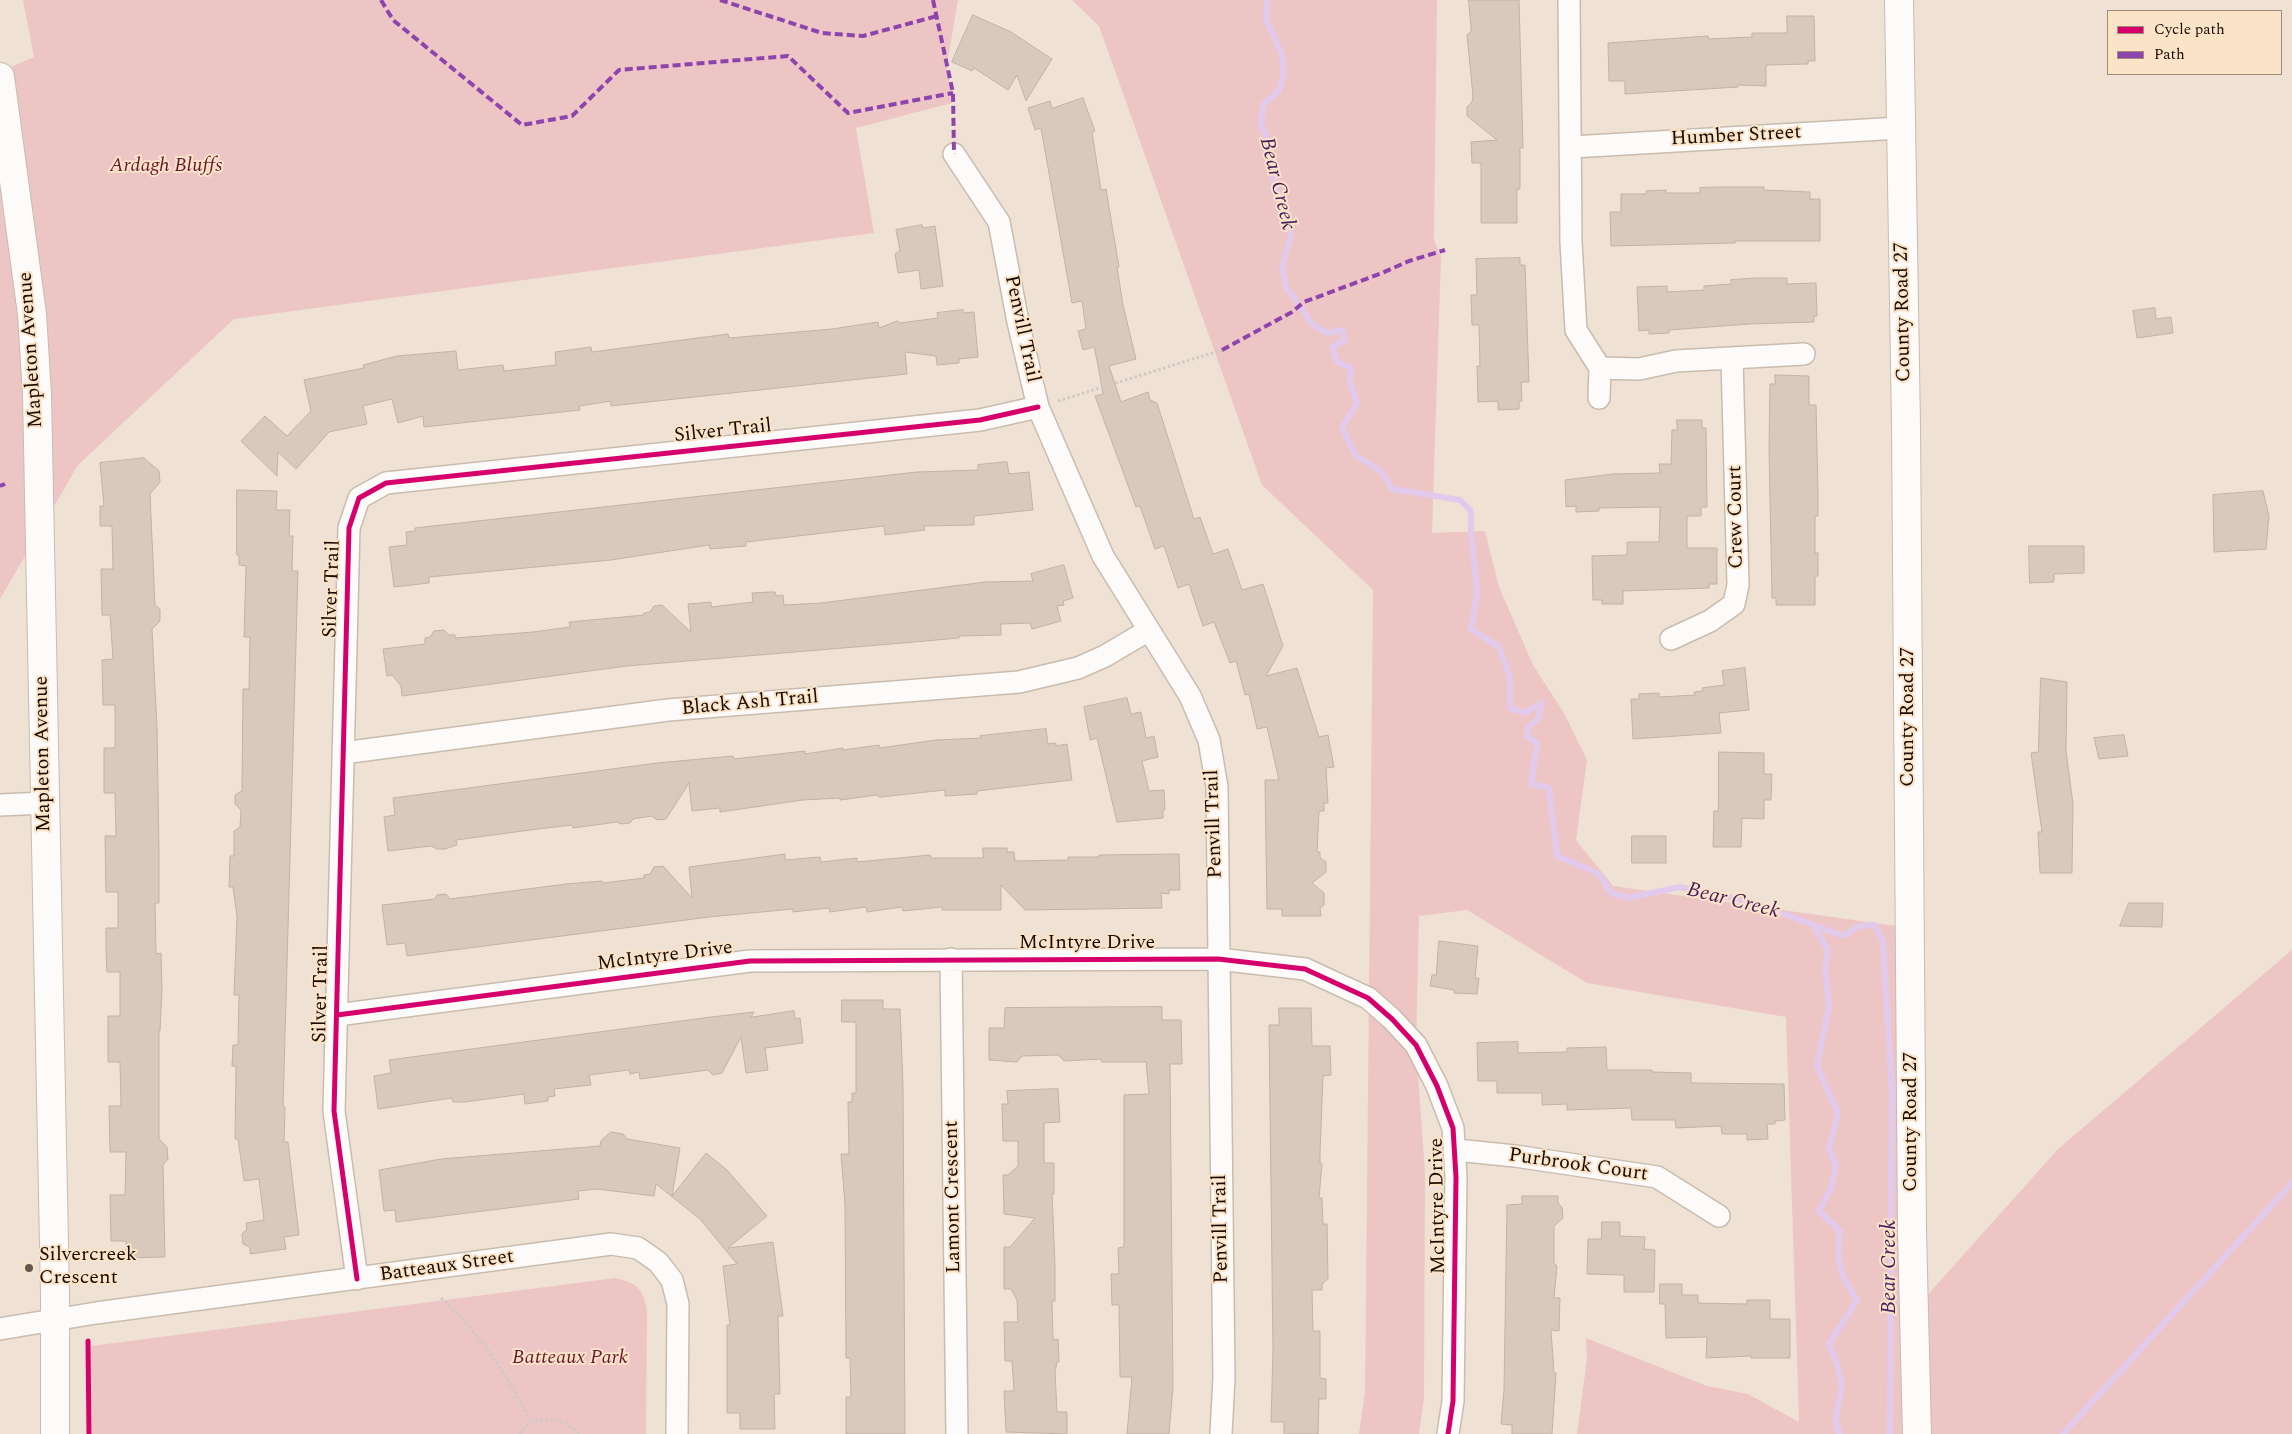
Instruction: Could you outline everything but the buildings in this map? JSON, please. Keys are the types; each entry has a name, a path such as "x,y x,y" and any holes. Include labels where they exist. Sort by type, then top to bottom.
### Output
{"main road":[{"name":"County Road 27","path":"1899,0 1906,435 1912,1231 1917,1434"},
{"name":"Mapleton Avenue","path":"0,77 31,304 35,358 40,484 55,1320 55,1434"}],"street":[{"path":"1569,0 1572,147 1571,242 1576,330 1600,368 1600,398"},
{"name":"Humber Street","path":"1572,147 1900,128"},
{"name":"Penvill Trail","path":"954,154 998,222 1018,322 1038,407 1103,556 1190,696 1209,740 1217,787 1224,1378 1221,1434"},
{"path":"1600,368 1639,369 1676,362 1804,354"},
{"name":"Crew Court","path":"1671,639 1710,621 1734,604 1738,585 1732,358"},
{"name":"Silver Trail","path":"357,1279 334,1111 349,528 359,498 386,483 980,420 1038,407"},
{"name":"Black Ash Trail","path":"343,753 668,710 1019,682 1078,668 1105,656 1149,630"},
{"path":"0,805 45,803"},
{"name":"Lamont Crescent","path":"952,959 956,1434"},
{"name":"McIntyre Drive","path":"337,1015 750,961 1218,959 1305,969 1368,998 1392,1019 1416,1045 1437,1086 1453,1128 1456,1150 1453,1401 1448,1434"},
{"name":"Purbrook Court","path":"1456,1150 1515,1156 1657,1177 1719,1216"},
{"name":"Batteaux Street","path":"55,1320 611,1244 638,1248 658,1262 672,1280 678,1304 677,1434"},
{"path":"0,1329 55,1320"}],"path":[{"path":"1038,407 1222,350"},
{"path":"441,1298 460,1315 494,1358 513,1386 532,1424"},
{"path":"520,1434 532,1424 544,1420 557,1420 568,1424 579,1434"}],"green space":[{"name":"Ardagh Bluffs","path":"23,0 958,0 947,65 952,103 856,128 874,233 234,319 78,465 0,599 0,72 34,57"},
{"path":"1072,0 1437,0 1434,240 1441,256 1432,533 1485,531 1499,587 1533,665 1564,713 1587,760 1576,840 1613,886 1910,928 1915,1309 2058,1149 2292,950 2292,1434 1577,1434 1587,1359 1586,1338 1707,1386 1748,1394 1799,1422 1786,1017 1587,983 1467,910 1419,916 1416,1045 1425,1174 1424,1398 1419,1434 1359,1434 1365,1391 1373,590 1262,485 1099,26"},
{"name":"Batteaux Park","path":"615,1278 629,1282 638,1288 643,1296 647,1310 646,1434 92,1434 91,1346"}],"waterway":[{"name":"Bear Creek","path":"1267,0 1266,19 1282,55 1284,74 1279,90 1264,104 1261,123 1269,145 1275,187 1286,209 1291,235 1282,268 1286,287 1313,325 1328,333 1342,330 1345,340 1332,347 1337,362 1351,368 1350,383 1357,403 1342,427 1355,455 1382,472 1392,489 1460,500 1471,511 1477,593 1471,629 1499,647 1510,677 1510,708 1525,713 1542,703 1538,719 1528,727 1527,736 1537,743 1531,784 1549,788 1557,856 1599,874 1611,893 1628,898 1680,887 1752,902 1843,936 1859,926 1875,925 1883,941 1892,1092 1890,1434"},
{"path":"1813,925 1828,950 1825,968 1829,1005 1817,1066 1838,1113 1829,1148 1836,1166 1831,1188 1819,1211 1840,1231 1840,1268 1842,1275 1857,1300 1829,1344 1838,1367 1840,1379 1841,1391 1836,1417 1840,1434"},
{"path":"2063,1434 2292,1183"}],"marked path":[{"path":"381,0 393,20 522,125 572,116 619,70 788,56 848,113 953,93"},
{"path":"720,0 822,33 863,36 937,16"},
{"path":"933,0 953,93 954,154"},
{"path":"1222,350 1292,312 1304,302 1409,261 1445,250"},
{"path":"0,486 5,484"}],"cycle path":[{"path":"357,1279 334,1111 349,528 359,498 386,483 980,420 1038,407"},
{"path":"337,1015 750,961 1218,959 1305,969 1368,998 1392,1019 1416,1045 1437,1086 1453,1128 1456,1177 1453,1401 1448,1434"},
{"path":"88,1341 89,1434"}],"place":[{"name":"Silvercreek Crescent","path":"29,1268"}]}
